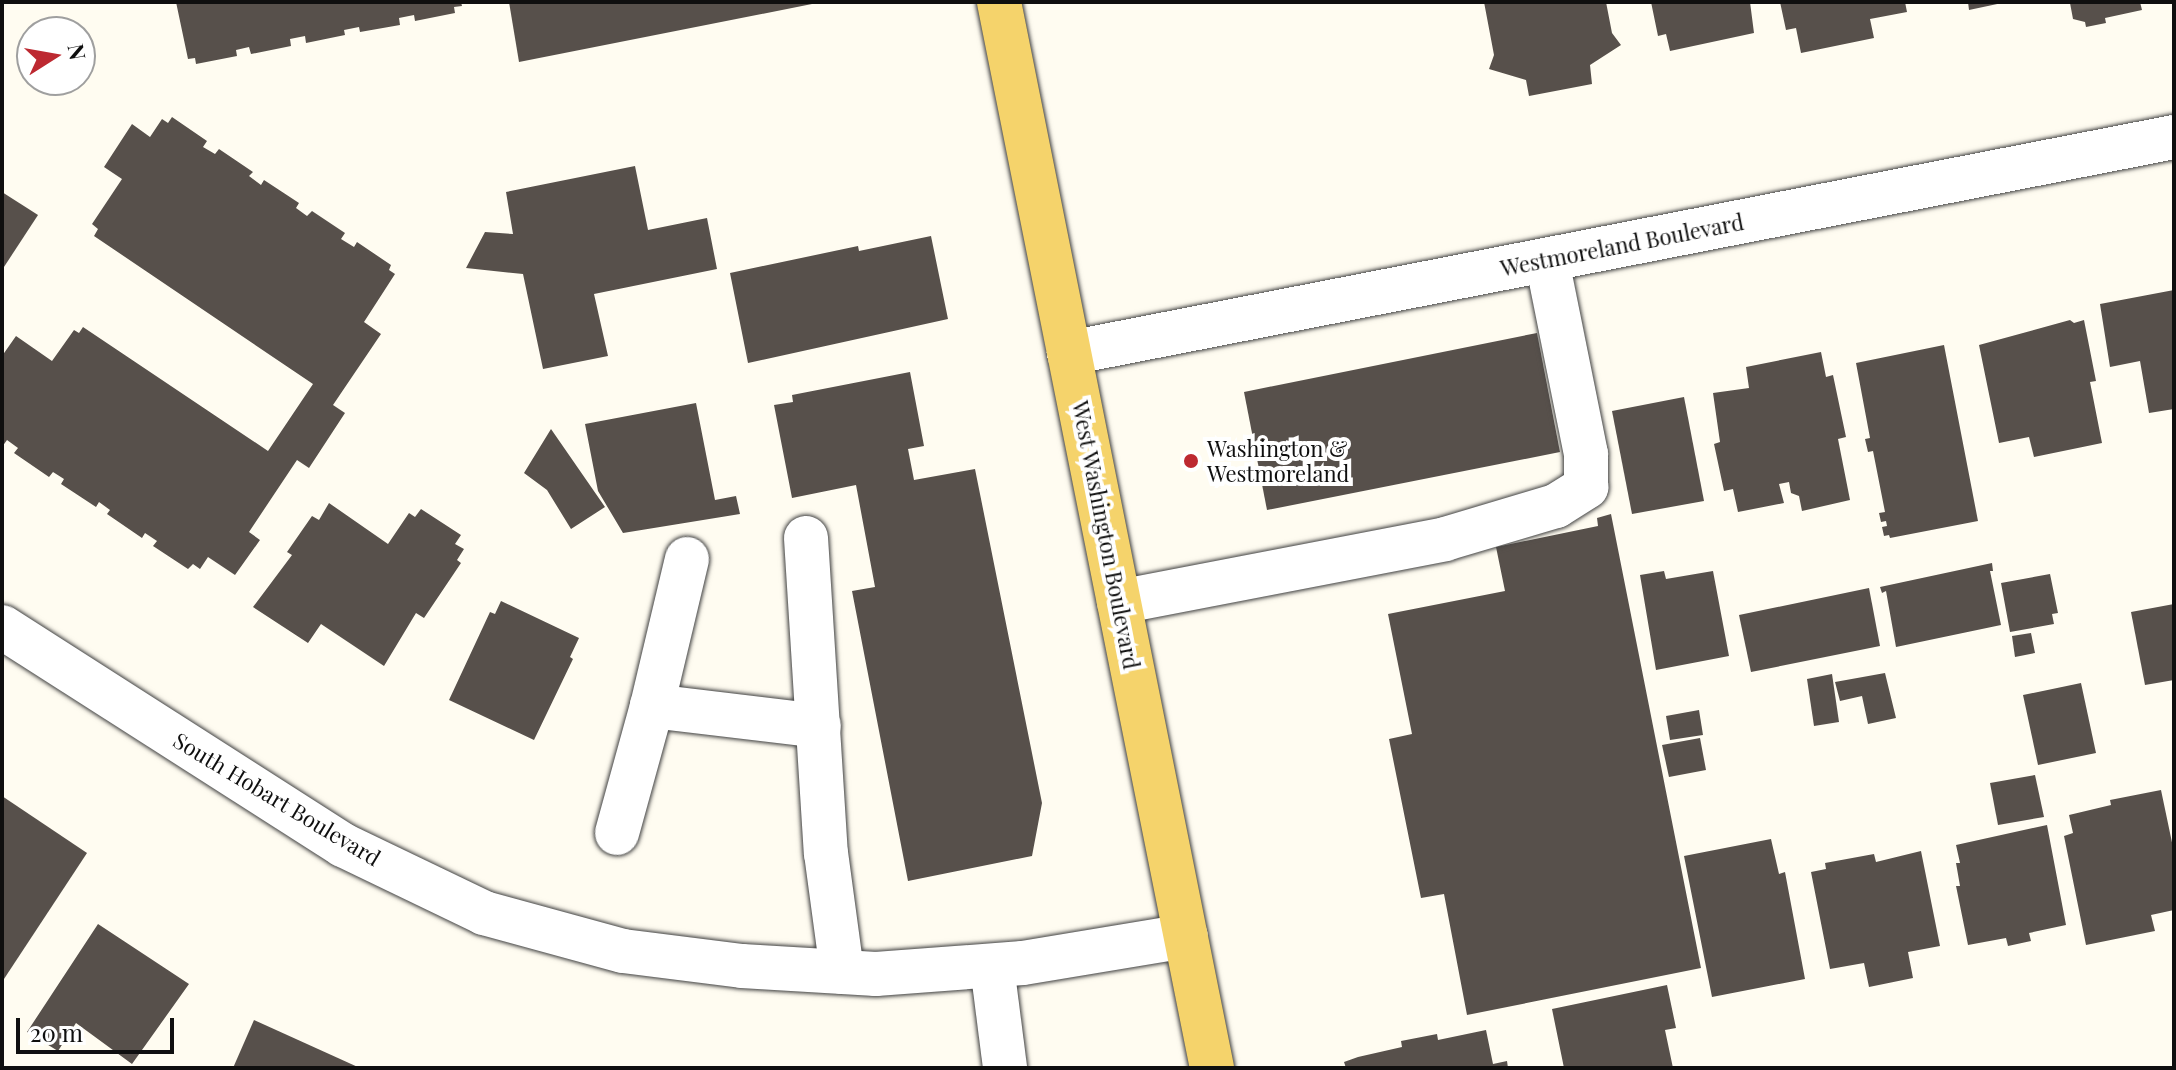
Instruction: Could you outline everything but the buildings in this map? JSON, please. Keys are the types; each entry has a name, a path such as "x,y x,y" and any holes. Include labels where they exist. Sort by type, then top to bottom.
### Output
{"main road":[{"name":"West Washington Boulevard","path":"999,2 1212,1068"}],"street":[{"name":"Westmoreland Boulevard","path":"1069,353 2174,137"},
{"path":"1119,602 1445,539 1556,506 1586,487 1586,454 1547,260"},
{"path":"806,538 826,853 842,972"},
{"path":"617,833 652,706 687,559"},
{"name":"South Hobart Boulevard","path":"2,627 343,845 484,913 623,951 742,966 876,974 992,966 1186,936"},
{"path":"652,706 819,726"},
{"path":"992,966 1005,1068"}],"place":[{"name":"Washington & Westmoreland","path":"1191,461"}]}
